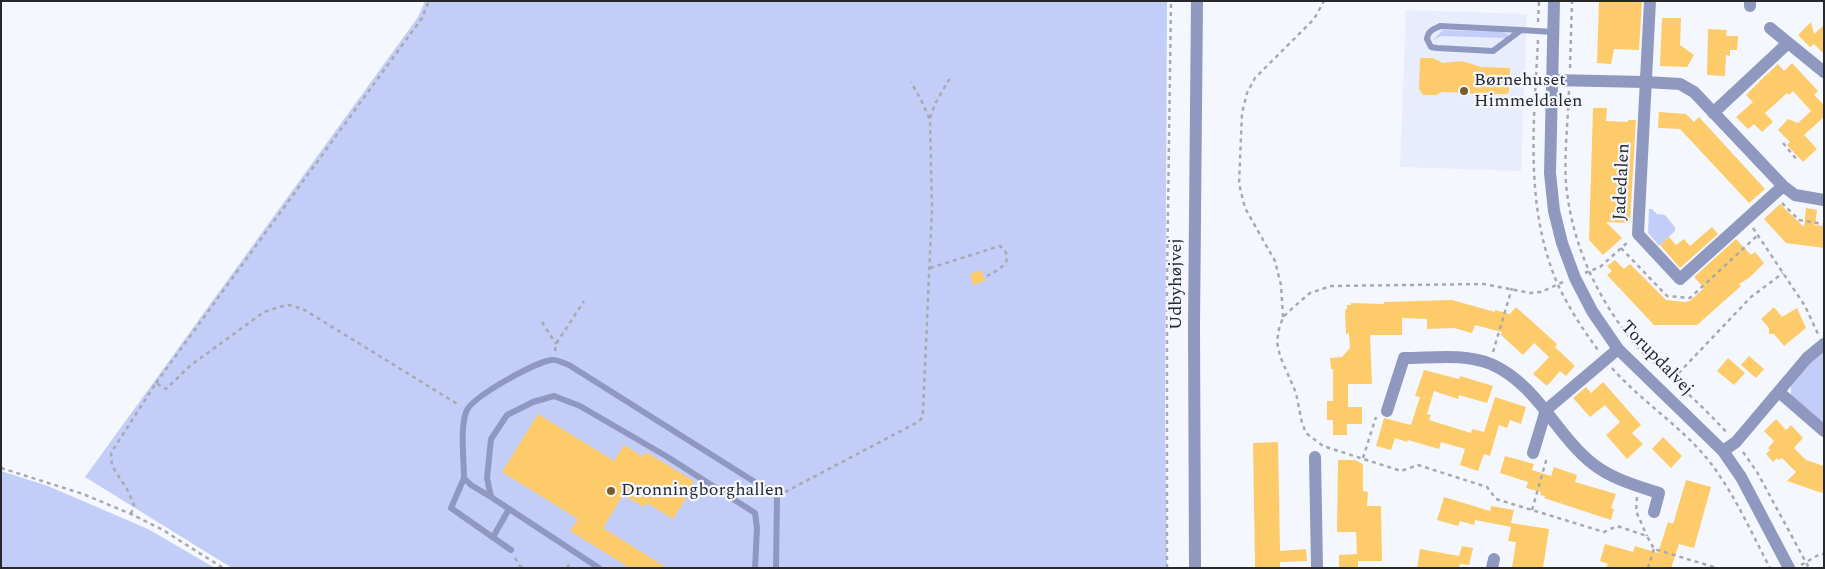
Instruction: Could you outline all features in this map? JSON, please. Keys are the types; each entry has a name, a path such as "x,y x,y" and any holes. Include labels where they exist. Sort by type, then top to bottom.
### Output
{"street":[{"name":"Udbyhøjvej","path":"1196,568 1194,326 1197,1"},
{"name":"Torupdalvej","path":"1554,1 1550,173 1554,211 1562,243 1575,278 1592,311 1618,349 1723,451 1741,477 1789,568"},
{"name":"Jadedalen","path":"1650,1 1638,234 1680,279 1778,191"},
{"path":"1770,28 1824,72"},
{"path":"1713,113 1788,43"},
{"path":"1552,80 1680,84 1694,92 1778,191 1824,200"},
{"path":"1723,451 1736,442 1807,358 1823,344"},
{"path":"1532,454 1546,410 1618,349"},
{"path":"1387,411 1404,358 1462,357 1489,364 1514,378 1546,410 1579,451 1594,465 1615,478 1659,493 1654,512"},
{"path":"1779,392 1824,431"},
{"path":"1315,457 1317,568"}],"lane":[{"path":"1521,30 1493,51 1437,48 1431,46 1426,39 1432,30 1440,26 1521,30 1553,32"},
{"path":"511,550 450,508 464,478 464,423 466,410 476,400 530,366 552,360 569,365 777,496 776,568"},
{"path":"490,497 487,478 491,439 507,415 533,402 554,396 580,406 666,456 755,513 757,528 755,568"},
{"path":"464,478 471,485 599,568"},
{"path":"493,537 510,509"}],"path":[{"path":"131,514 134,505 127,489 112,466 112,453 156,383 422,18 429,1"},
{"path":"1167,568 1167,293 1172,1"},
{"path":"1324,1 1314,18 1254,78 1247,93 1242,113 1239,184 1245,208 1275,261 1281,285 1283,318 1277,342 1280,356 1296,393 1306,433 1323,446 1401,471 1418,465 1487,487 1496,499 1604,532 1618,526 1647,536"},
{"path":"1539,1 1533,157 1535,193 1544,242 1558,285 1584,332 1605,360 1624,380 1688,438 1709,461 1729,490 1770,568"},
{"path":"1572,1 1566,181 1570,213 1579,246 1599,294 1636,345 1710,414 1736,442 1757,472 1809,568"},
{"path":"777,496 918,422 922,418 924,412 932,210 930,120 935,104 950,78"},
{"path":"911,82 930,120"},
{"path":"1784,143 1798,161"},
{"path":"1778,191 1799,220 1824,224"},
{"path":"1748,219 1805,306 1823,344"},
{"path":"1283,318 1310,293 1331,286 1484,284 1530,293 1541,292 1600,267 1638,234"},
{"path":"930,268 1000,246 1007,256 1006,263 999,270 987,276"},
{"path":"1664,393 1673,380 1750,297 1783,273"},
{"path":"1489,364 1512,288"},
{"path":"552,360 556,344 584,301"},
{"path":"156,383 166,389 191,365 264,312 289,306 303,309 466,410"},
{"path":"542,322 556,344"},
{"path":"1363,458 1378,411 1387,411"},
{"path":"1532,454 1546,461 1532,510"},
{"path":"1,468 83,494 131,514 163,530 223,568"},
{"path":"1638,486 1636,511 1654,548 1717,568"},
{"path":"1648,568 1654,548"},
{"path":"511,550 519,565 523,568"},
{"path":"1795,568 1820,554 1824,554"}],"shaded area":[{"path":"425,1 1167,1 1165,418 1167,568 232,568 85,477 418,17"},
{"name":"Børnehuset Himmeldalen","path":"1406,10 1527,14 1521,171 1400,167"},
{"path":"1443,30 1502,32 1508,34 1508,36 1506,38 1441,36 1433,40"},
{"path":"1649,209 1652,209 1657,214 1665,215 1675,227 1675,231 1659,246 1648,233"},
{"path":"1824,350 1824,424 1791,395 1791,386 1810,363"},
{"path":"1,471 48,486 148,529 215,568 1,568"}],"building":[{"path":"1599,1 1642,1 1639,50 1614,49 1611,64 1597,63"},
{"path":"1662,18 1681,18 1680,45 1694,55 1687,67 1660,66"},
{"path":"1811,22 1814,34 1824,25 1824,54 1814,44 1810,47 1798,35"},
{"path":"1708,29 1727,30 1726,36 1738,36 1737,50 1730,50 1730,56 1726,55 1725,76 1707,75"},
{"path":"1420,58 1433,58 1443,63 1462,61 1481,67 1510,68 1509,92 1507,94 1490,94 1481,97 1470,93 1442,92 1436,95 1423,95 1419,89"},
{"path":"1792,63 1818,91 1814,95 1824,105 1824,117 1804,135 1817,149 1803,162 1787,145 1790,142 1778,130 1788,119 1798,123 1811,111 1793,91 1789,95 1787,93 1765,113 1773,122 1762,132 1754,124 1748,129 1736,117 1753,102 1746,95 1764,77 1778,64 1784,71"},
{"path":"1593,108 1607,108 1606,121 1628,122 1628,120 1636,120 1630,223 1606,222 1622,238 1603,255 1589,240"},
{"path":"1659,112 1686,114 1694,122 1699,117 1765,189 1749,203 1680,129 1658,128"},
{"path":"1780,204 1804,227 1806,208 1817,210 1815,225 1824,226 1824,248 1786,243 1764,219"},
{"path":"1712,227 1718,234 1680,268 1660,245 1669,237 1676,245 1684,239 1690,246"},
{"path":"1736,239 1751,255 1755,252 1764,263 1749,278 1739,284 1741,286 1697,325 1654,325 1607,275 1612,271 1607,266 1615,260 1624,269 1630,264 1666,300 1690,301 1704,288 1694,277"},
{"path":"981,270 985,281 973,285 970,274"},
{"path":"1452,300 1495,312 1495,310 1510,314 1516,307 1557,344 1555,347 1575,366 1566,376 1560,371 1547,386 1533,374 1549,357 1534,343 1523,355 1501,335 1502,332 1475,325 1472,333 1454,328 1427,329 1427,319 1402,318 1402,335 1370,335 1372,384 1348,384 1348,407 1362,407 1362,424 1347,424 1347,435 1333,435 1333,420 1327,420 1327,401 1333,401 1333,369 1331,369 1330,358 1342,357 1350,348 1349,333 1346,334 1345,310 1347,305 1351,305 1351,303 1384,304 1384,302"},
{"path":"1774,307 1782,317 1797,308 1806,328 1784,346 1774,334 1769,334 1769,328 1761,319"},
{"path":"1749,356 1764,369 1756,378 1741,365"},
{"path":"1728,358 1745,373 1734,385 1717,371"},
{"path":"1424,370 1459,379 1460,376 1493,386 1487,403 1459,395 1458,399 1434,391 1427,414 1431,415 1429,420 1471,433 1472,429 1484,432 1495,397 1526,407 1521,424 1510,420 1507,428 1499,425 1490,456 1484,454 1478,471 1460,465 1465,449 1441,442 1439,449 1395,438 1391,450 1376,446 1384,418 1411,425 1420,397 1415,396"},
{"path":"1603,382 1641,425 1632,433 1643,444 1627,459 1606,435 1620,422 1605,405 1590,417 1573,398 1586,387 1591,393"},
{"name":"Dronningborghallen","path":"538,414 614,461 624,445 643,457 646,452 694,481 688,491 690,492 673,519 647,503 644,507 623,495 603,528 667,568 630,568 570,531 578,519 502,472"},
{"path":"1776,419 1786,430 1791,425 1803,438 1794,448 1806,460 1824,466 1824,487 1822,493 1787,481 1796,472 1782,458 1779,460 1777,458 1773,462 1766,454 1774,441 1764,431"},
{"path":"1663,437 1682,456 1671,468 1652,449"},
{"path":"1278,442 1280,551 1306,549 1307,561 1280,562 1280,568 1255,568 1253,443"},
{"path":"1505,456 1534,464 1532,470 1551,476 1554,467 1577,475 1575,482 1616,494 1611,508 1614,509 1611,520 1544,498 1545,496 1540,495 1541,492 1526,488 1528,482 1500,473"},
{"path":"1338,460 1355,460 1363,465 1363,491 1368,492 1367,506 1381,506 1382,561 1358,561 1358,568 1339,568 1339,555 1357,554 1356,532 1337,532"},
{"path":"1686,480 1711,487 1694,548 1679,544 1671,568 1606,568 1608,564 1600,561 1605,544 1633,552 1635,546 1658,553 1668,522 1673,524"},
{"path":"1444,497 1490,511 1491,506 1514,510 1511,523 1549,529 1543,568 1512,568 1516,542 1508,541 1511,527 1475,520 1474,525 1460,521 1458,526 1437,520"},
{"path":"1462,546 1473,548 1469,565 1460,564 1459,568 1417,568 1420,549 1459,556"}],"place":[{"name":"Børnehuset Himmeldalen","path":"1464,91"},
{"name":"Dronningborghallen","path":"611,491"}]}
